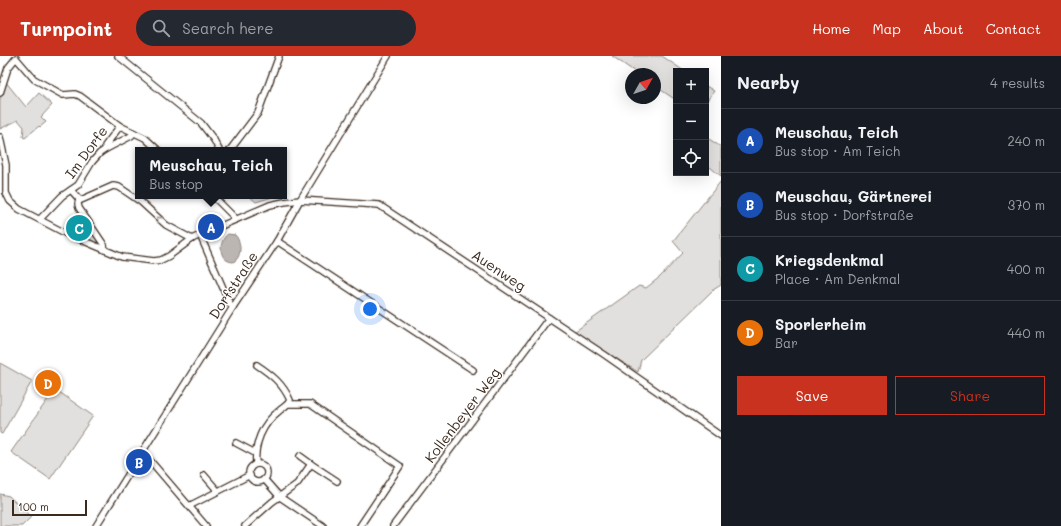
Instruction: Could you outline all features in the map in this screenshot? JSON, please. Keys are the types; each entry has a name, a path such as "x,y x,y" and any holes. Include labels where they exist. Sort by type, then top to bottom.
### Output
{"street":[{"path":"118,56 201,123 218,147"},
{"path":"232,147 258,113 279,56"},
{"name":"Dorfstraße","path":"96,526 233,307 277,241 300,200 388,56"},
{"path":"0,94 8,68 16,58 34,79 63,95 75,94 80,96 120,126 145,138 155,147"},
{"name":"Im Dorfe","path":"40,219 62,196 82,180 96,158 106,149 105,146 120,126"},
{"path":"106,149 134,133"},
{"name":"Auenweg","path":"0,137 6,165 6,193 10,201 19,209 65,233 122,257 154,261 161,260 192,239 270,205 300,200 372,204 383,207 550,318 721,436"},
{"name":"Im Dorfe","path":"71,190 79,199 84,200 113,186 119,186 135,198"},
{"path":"79,199 78,204 80,208 104,245 105,250"},
{"name":"Im Dorfe","path":"137,199 166,225 192,239"},
{"path":"216,199 236,219"},
{"path":"200,235 230,304 233,307"},
{"path":"277,241 473,370"},
{"name":"Kollenbeyer Weg","path":"393,526 550,318"},
{"path":"257,365 280,383 290,400 289,404"},
{"path":"256,464 255,453 262,432 268,421 289,404 310,404 400,466 360,526"},
{"path":"236,442 255,453"},
{"path":"142,451 206,526"},
{"path":"300,456 337,482"},
{"path":"256,464 262,465 267,474 264,479 256,481 251,478 250,475 251,468 256,464"},
{"path":"245,526 297,484 311,464"},
{"path":"204,475 217,490"},
{"path":"189,506 217,490 250,475"},
{"path":"264,479 280,497 324,526"}],"shaded area":[{"path":"612,56 662,56 680,68 673,68 673,98 661,90 661,68 629,68"},
{"path":"5,81 26,107 39,93 52,105 41,117 46,122 25,138 23,137 24,127 18,120 0,129 0,100"},
{"path":"709,88 714,91 709,98"},
{"path":"709,139 721,147 721,176 709,166"},
{"path":"721,181 721,285 713,290 641,360 638,372 574,332 639,286 646,288 660,277 683,253 673,241"},
{"path":"252,199 266,199 256,202"},
{"path":"79,212 101,245 63,230"},
{"path":"228,234 235,235 240,246 238,257 233,262 224,258 221,250 222,241"},
{"path":"0,363 32,381 2,434 0,433"},
{"path":"55,389 93,416 50,479 11,452"},
{"path":"0,494 9,496 31,517 22,526 0,526"}],"place":[{"name":"Meuschau, Teich","path":"211,227"},
{"name":"Kriegsdenkmal","path":"79,228"},
{"name":"Sporlerheim","path":"48,383"},
{"name":"Meuschau, Gärtnerei","path":"139,462"}]}
